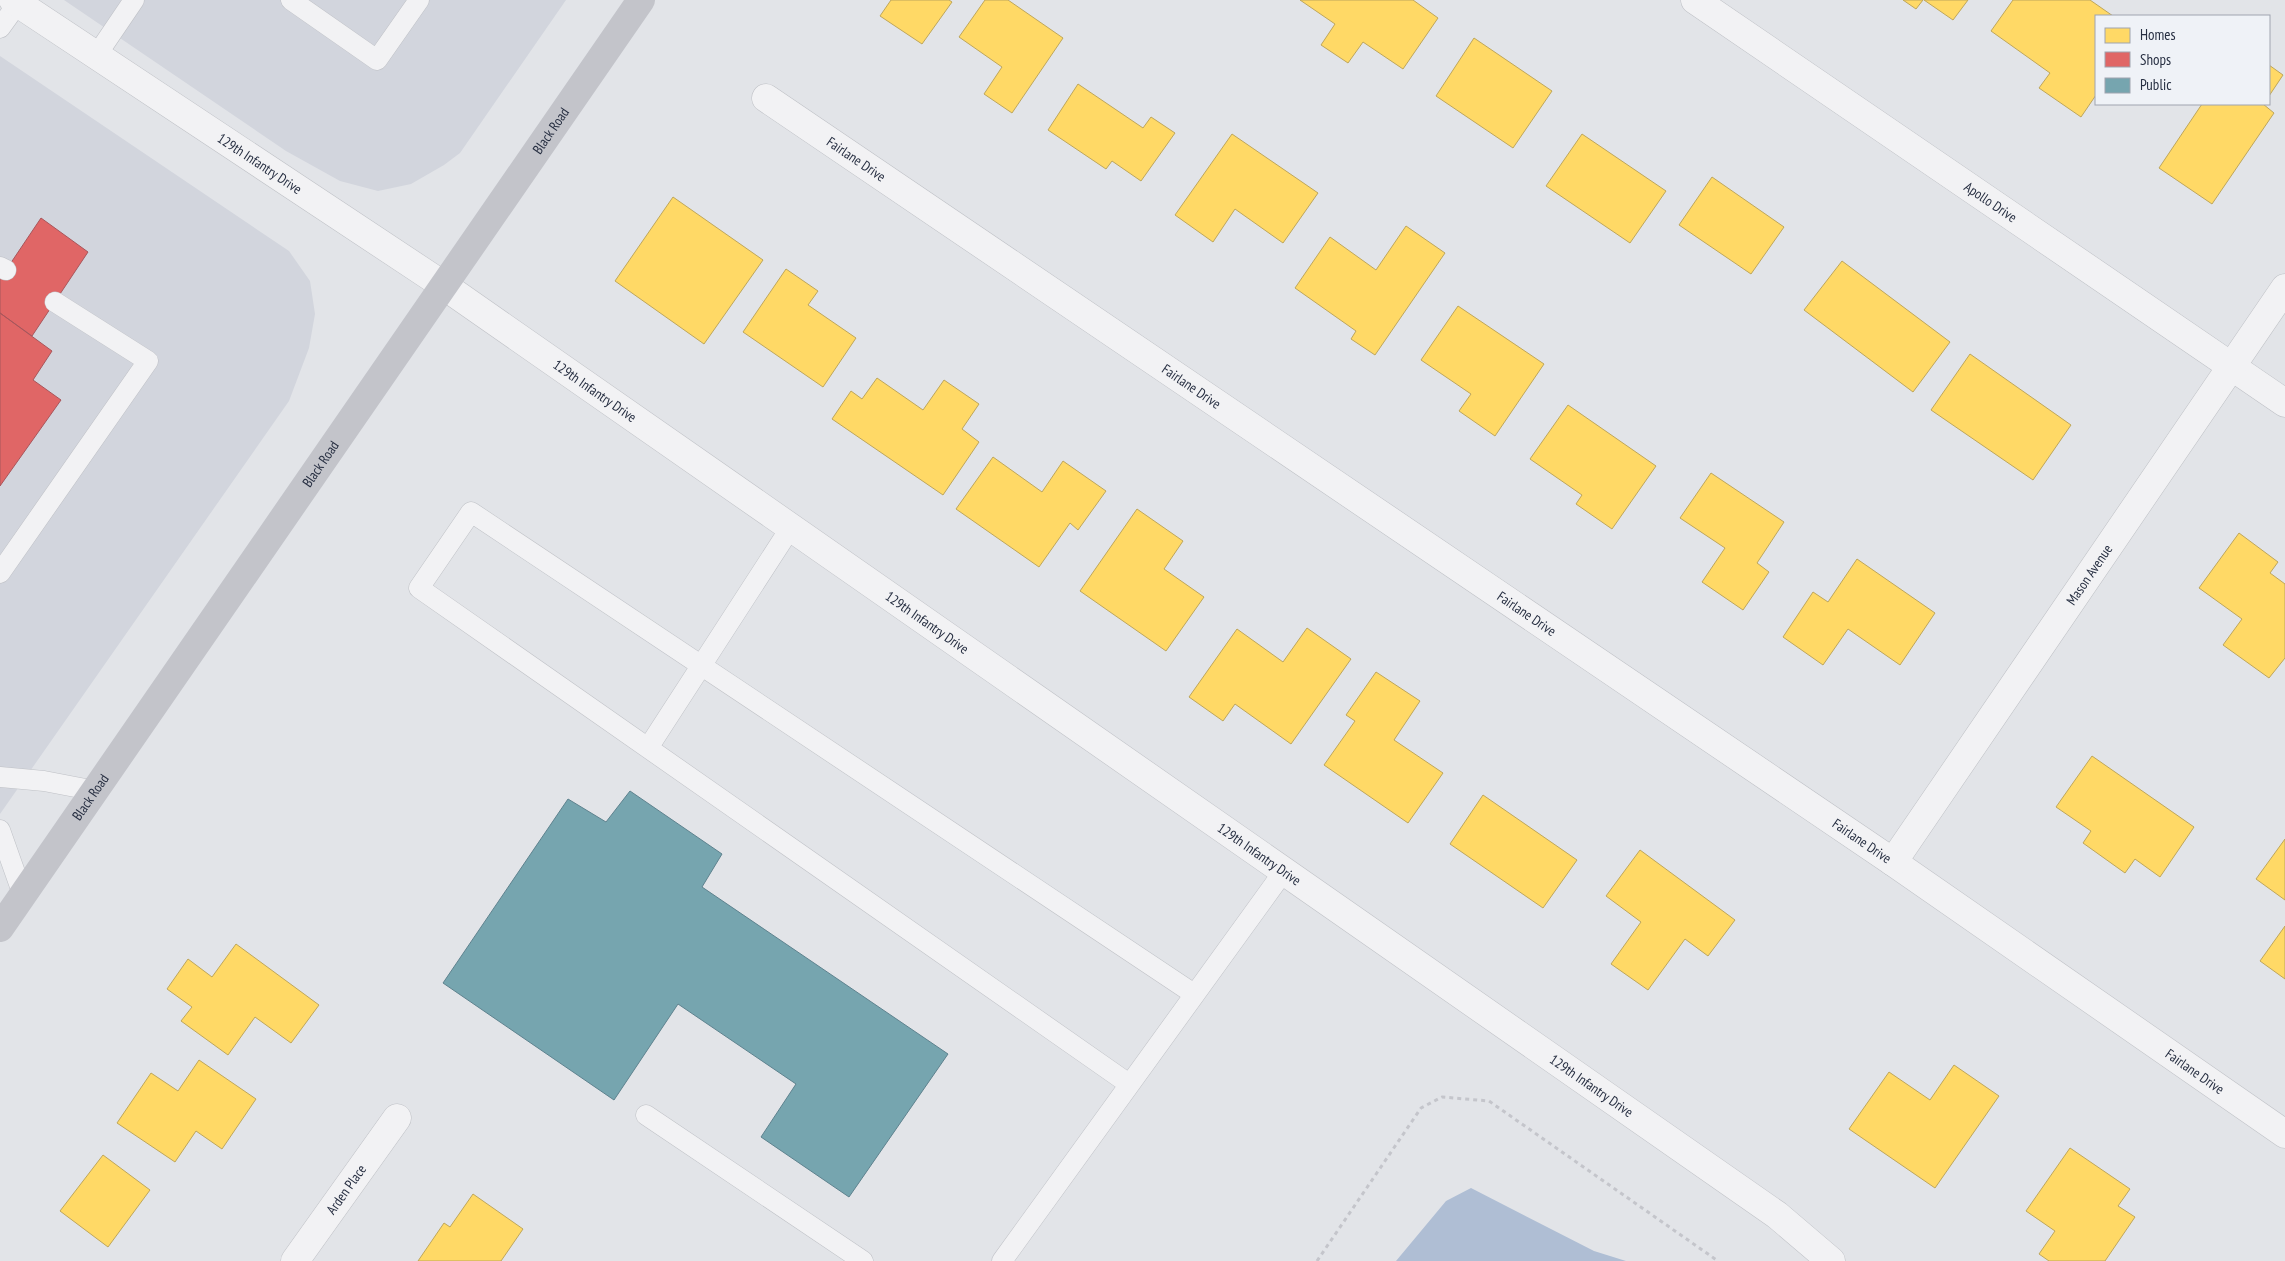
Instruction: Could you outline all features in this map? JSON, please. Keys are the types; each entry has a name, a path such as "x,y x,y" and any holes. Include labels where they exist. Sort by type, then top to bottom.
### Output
{"main road":[{"name":"Black Road","path":"0,928 641,0"}],"street":[{"name":"Apollo Drive","path":"1695,0 2285,403"},
{"name":"129th Infantry Drive","path":"15,2 443,285 1777,1215 1831,1261"},
{"name":"Fairlane Drive","path":"766,98 1893,862 2285,1134"},
{"name":"Mason Avenue","path":"1893,862 2285,288"},
{"name":"Arden Place","path":"295,1261 396,1118"}],"lane":[{"path":"96,56 134,0"},
{"path":"291,0 376,60 419,0"},
{"path":"0,28 15,2"},
{"path":"0,573 148,360 55,302"},
{"path":"1129,1084 419,588 471,512 1194,994"},
{"path":"648,748 791,527"},
{"path":"0,777 44,781 96,790"},
{"path":"0,830 23,895"},
{"path":"1002,1261 1284,871"},
{"path":"646,1115 863,1261"}],"path":[{"path":"1317,1261 1421,1108 1442,1097 1489,1101 1718,1261"}],"shaded area":[{"path":"64,0 566,0 460,153 444,165 411,184 378,191 340,181 286,151"},
{"path":"0,56 289,251 310,281 315,314 309,348 289,401 0,814"}],"water":[{"path":"1471,1188 1594,1251 1626,1261 1396,1261 1446,1201"}],"building: Homes":[{"path":"891,0 949,0 952,2 922,44 880,16"},
{"path":"985,0 1008,0 1063,38 1012,113 984,94 1002,67 959,37"},
{"path":"1300,0 1413,0 1438,18 1403,69 1363,42 1348,63 1321,45 1335,24"},
{"path":"1903,0 1923,0 1916,9"},
{"path":"1924,0 1968,0 1953,20"},
{"path":"2013,0 2090,0 2112,15 2095,15 2095,96 2081,117 2039,88 2050,73 1991,31"},
{"path":"1474,38 1552,91 1513,148 1436,96"},
{"path":"2270,66 2283,75 2270,94"},
{"path":"1078,84 1143,128 1151,117 1175,133 1141,181 1112,161 1106,169 1048,130"},
{"path":"2201,105 2264,105 2274,113 2212,204 2159,168"},
{"path":"1232,134 1318,193 1283,243 1235,209 1213,242 1175,215"},
{"path":"1582,134 1666,191 1630,243 1546,186"},
{"path":"1712,177 1784,227 1751,274 1679,225"},
{"path":"673,197 763,260 704,344 615,281"},
{"path":"1406,226 1445,253 1375,355 1351,339 1356,331 1295,288 1330,237 1376,270"},
{"path":"1842,261 1950,342 1913,392 1804,310"},
{"path":"786,269 818,291 808,305 856,338 823,387 743,332"},
{"path":"1458,306 1544,364 1495,436 1459,411 1471,394 1421,360"},
{"path":"1970,354 2071,425 2033,480 1931,410"},
{"path":"877,378 923,410 944,380 979,404 962,429 979,442 943,495 832,419 851,391 862,399"},
{"path":"1568,405 1656,466 1612,529 1576,504 1582,495 1530,459"},
{"path":"993,457 1042,492 1063,461 1106,491 1078,530 1070,523 1039,567 956,509"},
{"path":"1711,473 1784,522 1757,563 1769,572 1743,610 1702,582 1725,548 1680,518"},
{"path":"1137,509 1183,541 1164,569 1204,597 1166,651 1080,591"},
{"path":"2239,533 2278,562 2270,573 2285,584 2285,658 2269,678 2223,645 2242,619 2199,588"},
{"path":"1857,559 1935,613 1900,665 1848,629 1823,665 1783,637 1813,592 1828,602"},
{"path":"1307,628 1351,659 1291,744 1235,704 1223,721 1189,697 1237,629 1283,662"},
{"path":"1376,672 1420,701 1394,740 1443,773 1408,823 1324,765 1355,721 1346,715"},
{"path":"2092,756 2194,827 2160,877 2135,859 2125,873 2083,843 2091,831 2056,807"},
{"path":"1483,795 1577,860 1543,908 1450,844"},
{"path":"2285,839 2285,900 2256,879"},
{"path":"1640,850 1735,920 1708,956 1685,939 1648,990 1611,964 1641,922 1606,896"},
{"path":"2285,926 2285,979 2260,961"},
{"path":"236,944 319,1005 291,1043 255,1017 228,1055 181,1021 192,1007 167,989 188,959 212,977"},
{"path":"199,1060 256,1099 222,1149 196,1131 175,1162 117,1123 151,1073 178,1091"},
{"path":"1954,1065 1999,1096 1935,1188 1849,1129 1889,1072 1930,1100"},
{"path":"2070,1148 2130,1189 2118,1206 2135,1217 2105,1261 2049,1261 2039,1254 2055,1231 2026,1211"},
{"path":"103,1155 150,1190 108,1247 60,1211"},
{"path":"473,1194 523,1229 501,1261 418,1261 444,1223 450,1227"}],"building: Shops":[{"path":"41,218 88,252 32,336 0,313 0,279"},
{"path":"0,313 52,351 33,380 61,400 0,486"}],"building: Public":[{"path":"630,791 722,854 702,887 948,1054 849,1197 761,1137 796,1084 678,1004 614,1100 443,983 568,799 606,822"}]}
